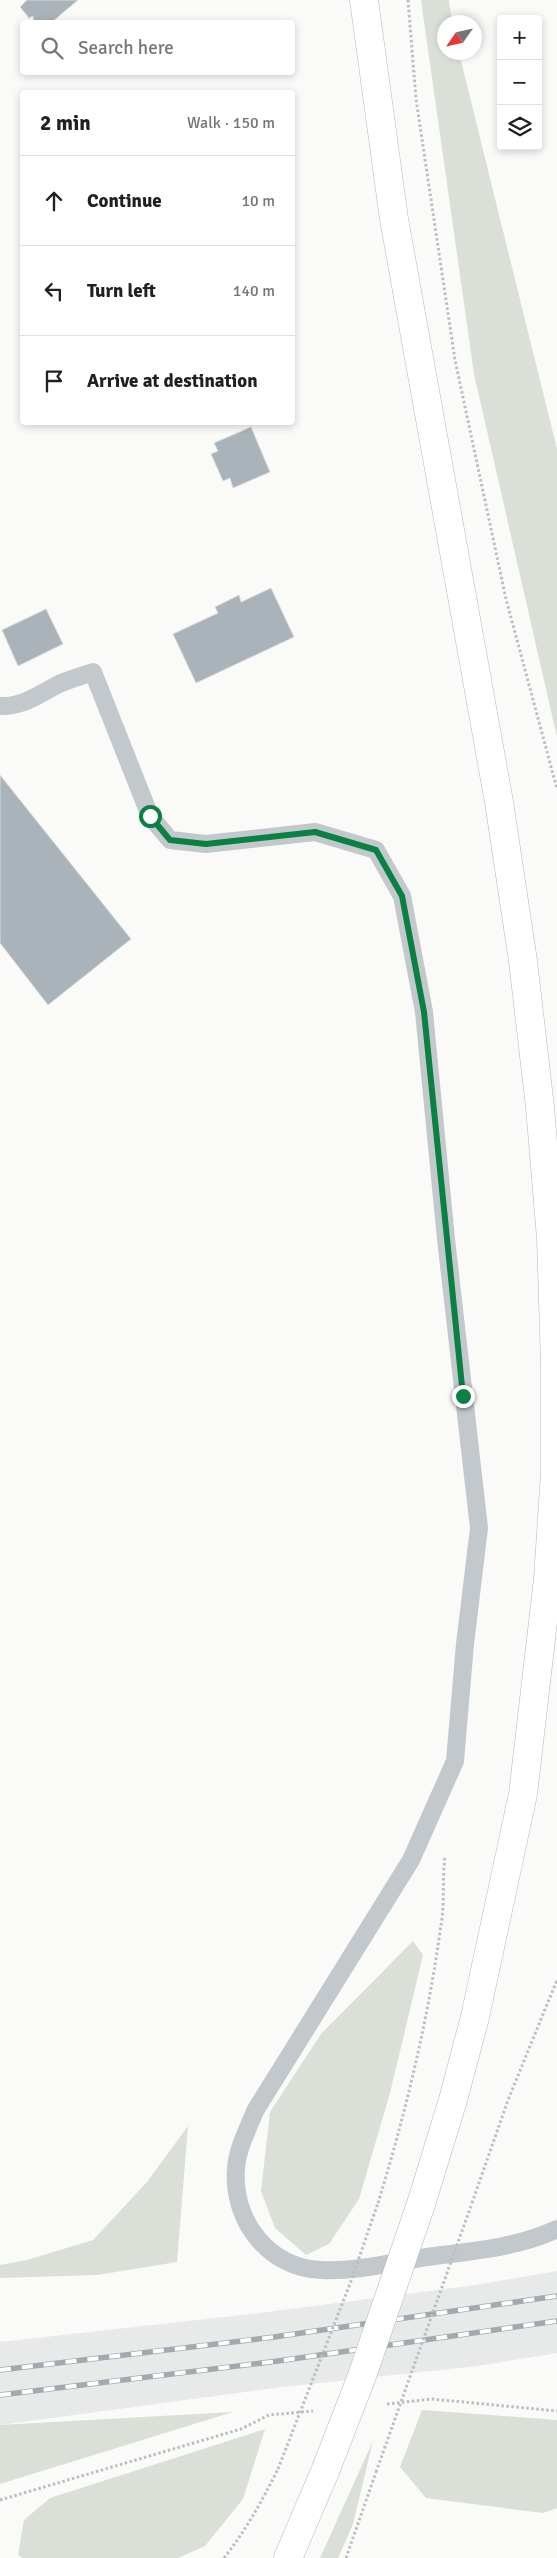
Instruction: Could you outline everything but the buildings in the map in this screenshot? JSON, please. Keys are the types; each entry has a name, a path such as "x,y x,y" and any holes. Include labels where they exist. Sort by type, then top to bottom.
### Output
{"highway":[{"path":"288,2558 326,2469 362,2376 421,2204 453,2100 475,2017 523,1794 548,1579 555,1472 555,1365 551,1238 540,1107 523,961 500,802 394,219 364,0"}],"lane":[{"path":"0,706 14,705 33,700 60,684 93,672 150,816 170,840 206,844 315,832 376,850 402,896 424,1012 447,1249 479,1528 465,1644 455,1761 411,1860 255,2111 243,2141 236,2168 238,2191 244,2214 258,2239 272,2254 294,2266 322,2270 351,2269 492,2248 527,2241 557,2229"}],"path":[{"path":"408,0 416,99 455,360 506,599 557,789"},
{"path":"224,2558 258,2508 278,2469 351,2281 378,2203 402,2122 420,2050 442,1923 446,1848"},
{"path":"346,2558 508,2100 557,1980"},
{"path":"384,2404 432,2399 557,2411"},
{"path":"0,2500 241,2429 269,2415 317,2411"}],"shaded area":[{"path":"421,0 449,0 451,15 437,15 437,60 461,60 557,449 557,737 474,374"},
{"path":"413,1941 423,1955 390,2093 359,2199 329,2244 306,2255 275,2228 261,2191 270,2112 321,2034"},
{"path":"188,2126 177,2262 97,2275 0,2278 0,2265 27,2260 93,2240 147,2182"},
{"path":"557,2271 557,2353 478,2366 282,2387 0,2425 0,2342 260,2313 476,2285"},
{"path":"422,2410 557,2420 557,2508 543,2513 426,2498 400,2467"},
{"path":"233,2412 0,2484 0,2425"},
{"path":"265,2429 243,2499 205,2546 178,2558 22,2558 18,2555 24,2520 50,2498"},
{"path":"373,2441 353,2524 338,2558 320,2558"}],"railway":[{"path":"0,2370 274,2337 557,2296"},
{"path":"0,2395 278,2361 557,2321"}],"route":[{"path":"150,816 170,840 206,844 315,832 376,850 402,896 424,1012 463,1396"}]}
